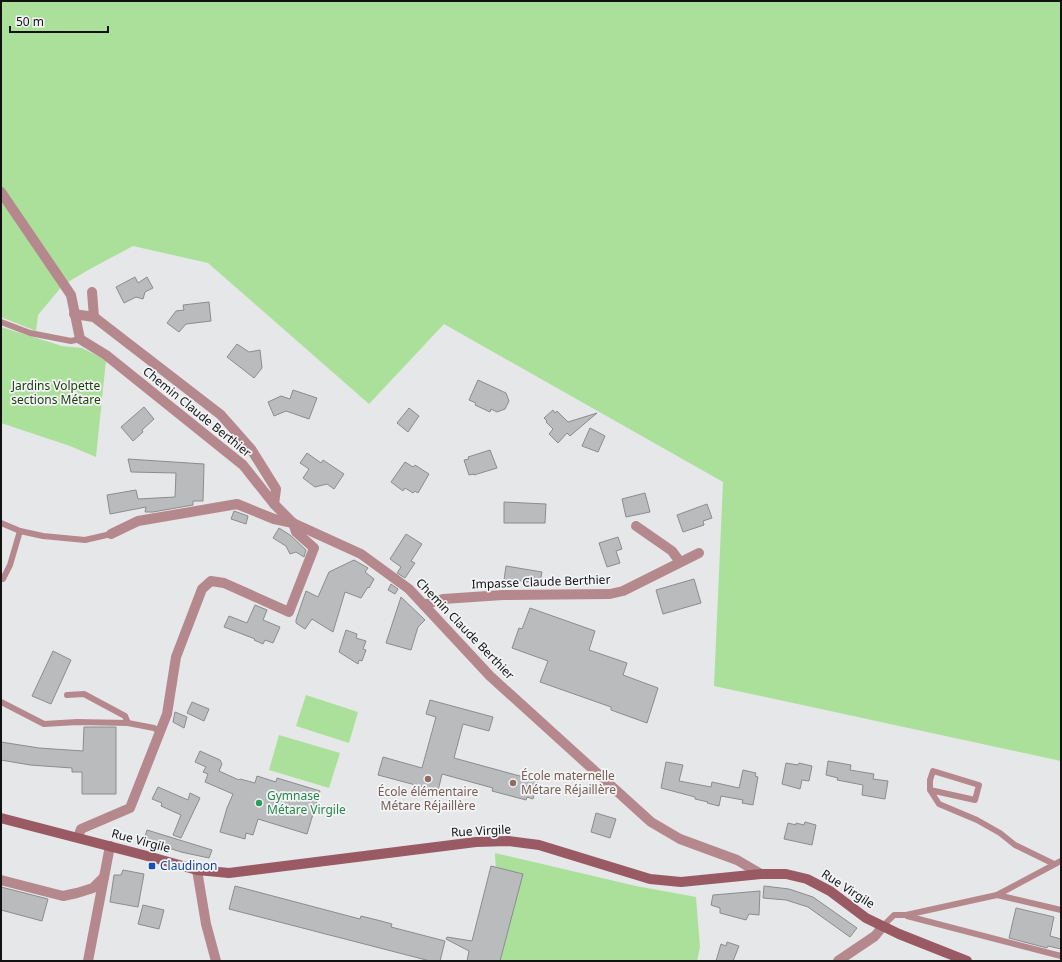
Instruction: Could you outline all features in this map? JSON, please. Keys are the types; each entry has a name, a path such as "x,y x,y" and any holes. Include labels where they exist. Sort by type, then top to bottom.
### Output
{"street":[{"path":"1,192 71,295 80,339"},
{"path":"92,292 94,317"},
{"path":"74,314 94,317 220,415 251,449 276,489 274,504"},
{"name":"Chemin Claude Berthier","path":"80,339 106,356 242,465 274,504 293,523 361,554 409,589 490,676 651,822 680,839 737,860 761,874"},
{"path":"78,837 82,829 130,808 167,714 176,657 202,589 211,581 224,583 289,612 314,548 296,532 293,523 274,519 237,504 138,521 111,534"},
{"path":"636,526 672,551 680,562"},
{"name":"Impasse Claude Berthier","path":"424,604 443,599 503,595 610,594 623,591 699,553"},
{"name":"Rue Virgile","path":"1,818 78,837 197,870 229,873 476,842 508,841 539,845 650,879 681,882 761,874 786,874 807,879 830,891 866,918 899,934 967,961"},
{"path":"88,961 110,846"},
{"path":"197,870 206,924 216,961"},
{"path":"1,880 63,896 93,888 104,877"},
{"path":"838,961 875,936 883,926"}],"lane":[{"path":"1,322 30,334 71,341 80,339"},
{"path":"1,523 20,531 43,536 85,540 111,534"},
{"path":"1,579 10,565 20,531"},
{"path":"67,695 84,694 125,716 128,723"},
{"path":"1,702 44,724 77,722 128,723 154,728 160,732"},
{"path":"930,790 975,800 979,785 933,771 930,780 930,790 939,804 978,820 1000,833 1016,845 1054,864"},
{"path":"906,916 997,895 1061,861"},
{"path":"997,895 1061,910"},
{"path":"883,926 894,915 906,916 1061,956"}],"green space":[{"path":"1,1 1061,1 1061,761 714,686 723,482 444,324 369,404 208,263 133,246 63,285 38,315 36,331 1,317"},
{"name":"Jardins Volpette sections Métare","path":"1,327 62,346 82,348 106,360 96,457 70,446 1,423"},
{"path":"306,695 358,712 349,743 296,726"},
{"path":"279,735 340,753 329,788 269,770"},
{"path":"495,853 636,886 696,897 700,947 697,961 500,961"}],"building":[{"path":"135,277 138,283 147,277 153,288 145,292 143,299 136,297 124,303 116,287"},
{"path":"209,302 211,321 186,324 179,332 167,323 176,311 184,310 183,305"},
{"path":"237,344 249,352 260,350 262,368 254,378 227,357"},
{"path":"478,380 506,393 509,401 505,409 497,412 491,409 490,412 475,405 476,403 469,400"},
{"path":"293,390 317,398 309,419 286,411 274,416 268,402 281,396 290,399"},
{"path":"144,407 154,419 133,441 121,427"},
{"path":"409,408 419,416 408,432 397,423"},
{"path":"553,410 555,413 557,411 568,422 597,413 570,436 567,433 558,443 549,434 553,429 544,418"},
{"path":"590,428 605,436 598,452 582,446"},
{"path":"490,450 497,468 474,475 469,475 464,460 469,459 468,457"},
{"path":"307,453 321,463 323,460 344,474 334,489 327,484 315,487 303,478 309,469 300,463"},
{"path":"128,459 204,464 203,501 193,501 193,505 153,512 145,512 146,507 110,514 107,495 136,490 138,499 175,497 176,473 131,472"},
{"path":"405,462 413,467 415,465 429,474 418,493 415,491 413,493 405,488 403,491 391,482"},
{"path":"645,493 650,512 626,517 622,499"},
{"path":"504,502 546,504 545,523 504,523"},
{"path":"707,504 712,518 703,521 704,525 683,532 677,515"},
{"path":"234,511 248,516 246,524 231,519"},
{"path":"279,528 290,535 306,550 304,557 296,552 290,554 286,546 273,538"},
{"path":"406,534 422,544 411,561 415,563 405,578 397,573 401,567 390,559"},
{"path":"618,537 622,549 616,551 620,563 607,567 599,543"},
{"path":"354,560 368,568 365,572 374,579 361,598 345,592 333,632 312,619 305,629 296,623 306,591 318,597 329,572"},
{"path":"506,566 542,572 540,582 529,580 528,582 516,580 516,582 504,580"},
{"path":"694,579 701,603 663,614 656,590"},
{"path":"391,584 398,589 395,594 388,590"},
{"path":"401,597 425,620 418,627 411,650 386,643"},
{"path":"255,605 267,610 263,620 280,627 273,643 265,640 263,644 254,640 255,639 224,627 229,616 247,623"},
{"path":"530,608 595,631 589,650 627,663 623,675 658,688 647,723 611,710 611,707 540,682 548,661 512,648 519,628 522,629"},
{"path":"346,630 357,634 356,638 366,641 363,649 366,650 362,661 359,660 358,664 339,652"},
{"path":"53,651 71,660 51,704 32,696"},
{"path":"430,700 493,717 489,731 463,724 454,758 538,781 533,799 527,797 526,800 492,791 493,788 442,774 438,791 378,775 383,757 422,768 436,717 426,714"},
{"path":"192,702 209,709 204,721 187,713"},
{"path":"175,712 187,717 184,728 173,722"},
{"path":"84,727 116,727 116,794 82,794 82,772 72,772 72,768 30,765 1,760 1,742 39,748 83,751"},
{"path":"200,751 220,760 222,764 219,771 239,780 255,783 257,776 276,782 277,778 320,791 307,834 258,819 253,835 246,833 245,839 220,832 233,794 205,782 208,774 203,772 206,767 195,762"},
{"path":"828,761 851,765 850,770 874,774 873,779 888,781 885,799 862,795 863,785 837,780 838,778 826,775"},
{"path":"666,762 683,765 679,781 711,787 712,782 739,788 743,770 756,773 755,776 758,777 753,805 742,803 743,800 721,796 719,806 695,799 695,797 661,788"},
{"path":"786,763 798,765 799,763 812,766 809,781 802,780 800,789 782,784"},
{"path":"158,787 188,800 190,793 200,798 181,838 173,835 181,815 161,806 162,803 152,799"},
{"path":"596,813 616,819 610,838 591,832"},
{"path":"805,822 816,825 812,845 784,839 788,823 804,825"},
{"path":"147,830 212,850 209,858 181,852 144,840"},
{"path":"491,866 523,874 500,961 467,961 469,951 446,939 447,937 472,941"},
{"path":"123,870 144,874 138,907 110,902 114,875 121,875"},
{"path":"235,886 360,919 361,916 381,921 392,924 391,927 445,941 440,961 430,961 229,909"},
{"path":"764,886 789,889 813,897 857,928 850,937 808,907 786,900 763,898"},
{"path":"1,887 48,899 42,921 1,910"},
{"path":"760,891 759,915 749,914 746,920 720,913 720,908 711,905 713,895"},
{"path":"143,905 164,910 159,929 138,924"},
{"path":"1016,908 1054,917 1050,936 1061,939 1061,949 1048,946 1047,948 1009,938"},
{"path":"727,942 739,946 733,961 716,961 721,944 726,946"}],"place":[{"name":"École élémentaire Métare Réjaillère","path":"428,779"},
{"name":"École maternelle Métare Réjaillère","path":"513,783"},
{"name":"Gymnase Métare Virgile","path":"259,803"},
{"name":"Claudinon","path":"152,866"}]}
